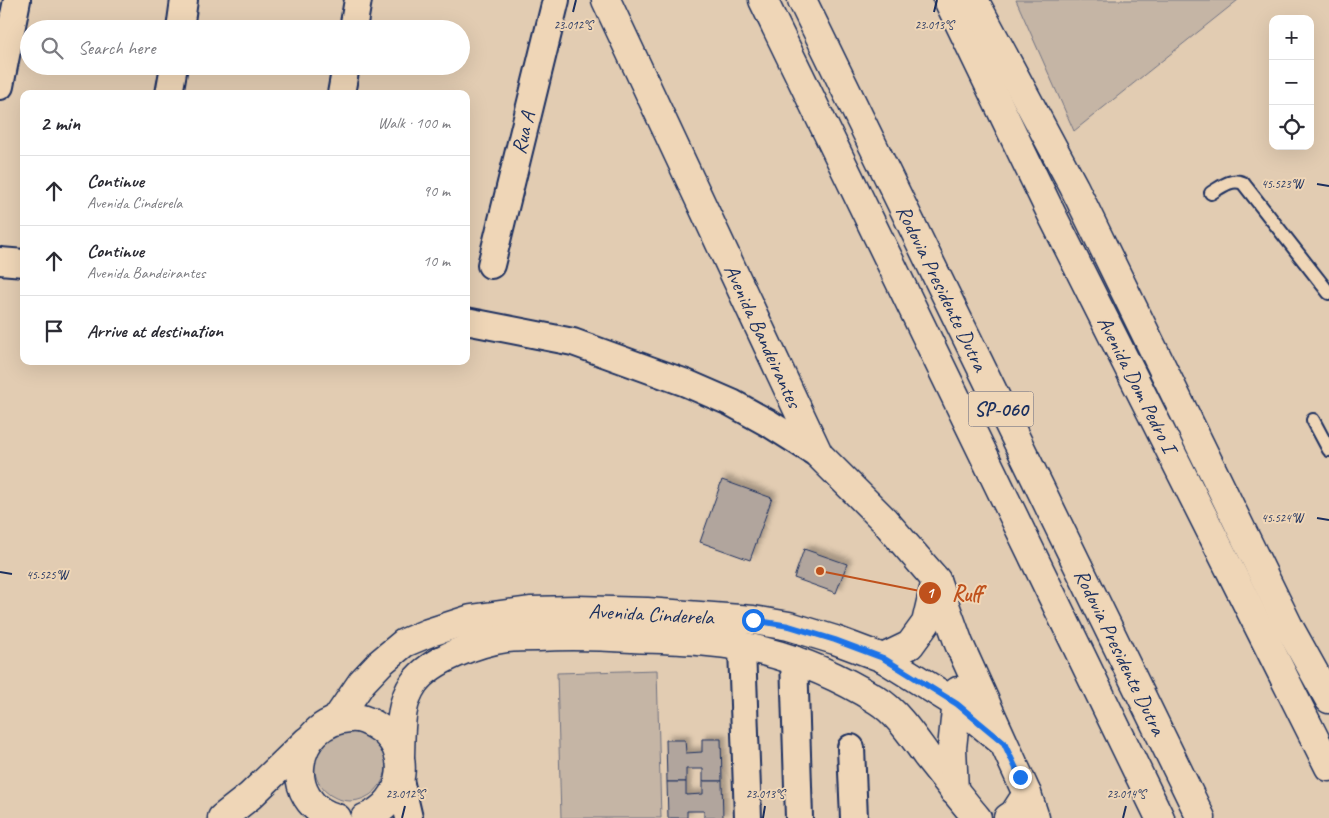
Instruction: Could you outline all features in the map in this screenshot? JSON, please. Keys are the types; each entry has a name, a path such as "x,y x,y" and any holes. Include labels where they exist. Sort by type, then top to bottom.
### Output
{"main road":[{"name":"Avenida Bandeirantes","path":"606,0 819,455 884,520 936,580 959,644 1031,806"},
{"name":"Rodovia Presidente Dutra","path":"763,0 1160,818"},
{"name":"Rodovia Presidente Dutra","path":"802,0 1201,818"},
{"name":"Avenida Dom Pedro I","path":"948,0 1056,224 1329,767"},
{"name":"Avenida Dom Pedro I","path":"974,0 1074,187 1289,627 1329,699"},
{"path":"883,658 910,645 926,623 936,580"},
{"name":"Avenida Cinderela","path":"336,720 362,682 380,663 404,643 428,633 471,619 530,610 647,612 753,620 789,626 835,640 883,658 957,704 1004,743"},
{"name":"Avenida Cinderela","path":"400,768 403,704 414,683 429,668 455,654 508,638 557,636 667,640 761,650 794,660 852,686 880,701 904,725 954,792"},
{"name":"Avenida Bandeirantes","path":"954,792 952,748 957,704 959,644"},
{"path":"222,818 250,796 315,732 336,720 352,718 368,721 382,729 393,741 400,768 391,800 373,817"},
{"path":"307,741 300,758 299,775 304,792 315,806 329,816 337,818"},
{"path":"954,792 977,818"},
{"path":"1008,818 1031,806"}],"street":[{"path":"0,86 17,0"},
{"path":"181,20 184,0"},
{"path":"355,20 358,0"},
{"name":"Rua A","path":"491,265 556,0"},
{"path":"170,90 172,75"},
{"path":"342,90 344,75"},
{"path":"0,261 20,263"},
{"path":"470,322 573,342 686,383 732,403 819,455"},
{"path":"742,648 748,818"},
{"path":"794,660 799,818"},
{"path":"850,748 854,818"},
{"path":"400,768 409,818"}],"lane":[{"path":"1211,193 1230,182 1237,180 1244,183 1329,293"},
{"path":"1313,420 1329,450"}],"shaded area":[{"path":"1016,0 1238,0 1074,131"},
{"path":"657,670 661,818 561,818 557,673"},
{"path":"350,729 370,735 380,745 386,765 380,785 370,795 350,801 330,795 320,785 314,765 320,745 330,735"}],"building":[{"path":"722,480 772,498 750,560 700,542"},
{"path":"804,549 847,564 836,593 794,578"},
{"path":"702,739 721,739 722,781 703,781 703,769 686,769 686,782 667,782 666,740 685,740 686,753 702,752"},
{"path":"703,781 722,781 723,818 704,818 704,811 687,811 687,818 668,818 667,782 686,782 686,795 703,794"}],"place":[{"name":"Ruff","path":"820,571"}],"route":[{"path":"753,620 789,626 835,640 883,658 957,704 1004,743 1020,777"}]}
